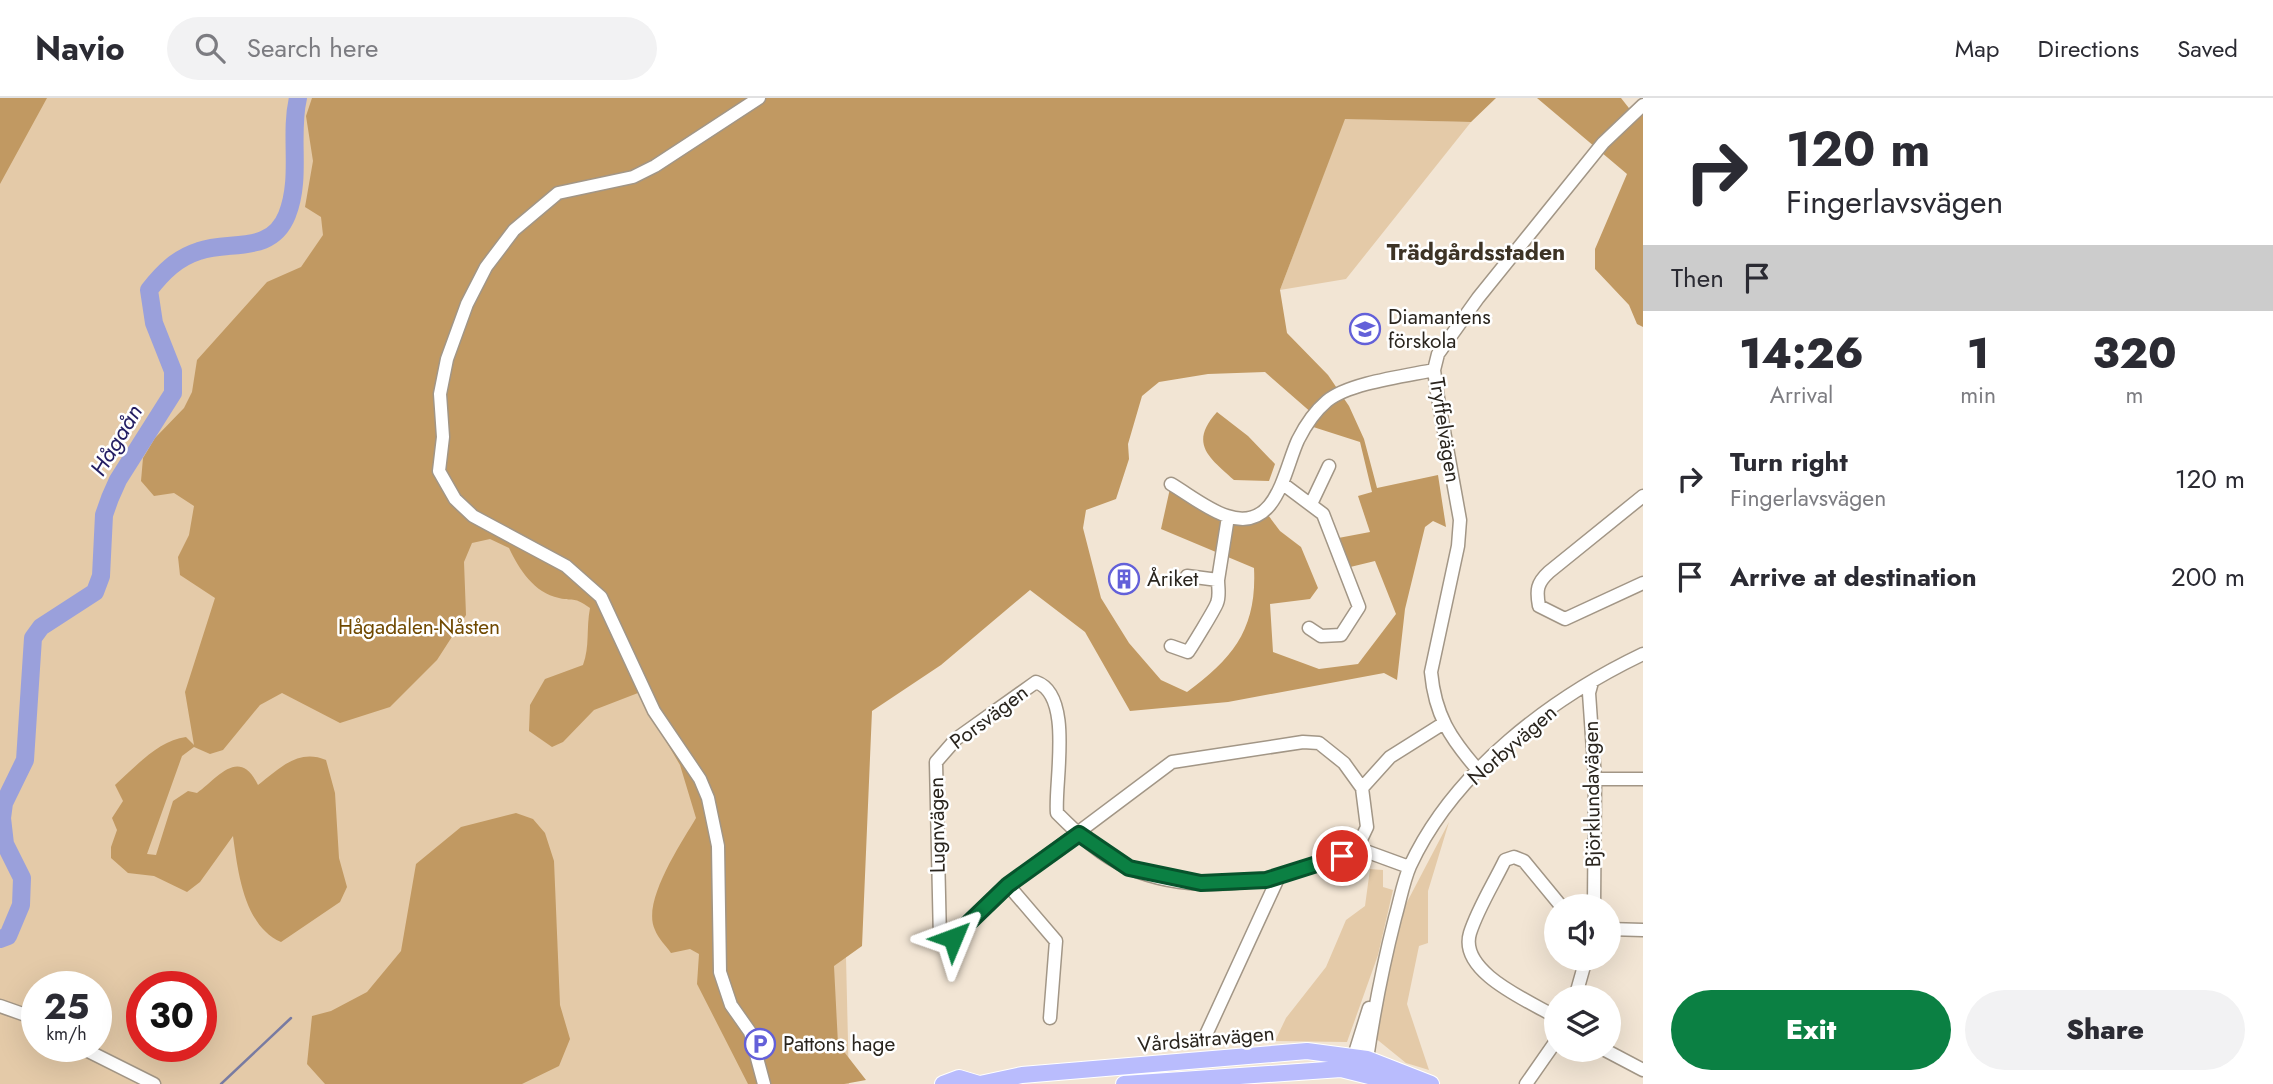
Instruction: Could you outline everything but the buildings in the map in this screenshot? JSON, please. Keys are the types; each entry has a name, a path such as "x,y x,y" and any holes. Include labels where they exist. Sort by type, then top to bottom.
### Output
{"main road":[{"name":"Vårdsätravägen","path":"943,1083 953,1078 974,1083 1022,1075 1307,1051 1431,1084"},
{"name":"Vårdsätravägen","path":"1124,1084 1359,1065 1401,1084"}],"street":[{"path":"759,98 656,166 632,177 558,193 514,230 486,267 467,304 447,359 440,394 443,437 439,471 455,499 473,516 566,566 601,597 654,712 699,779 708,798 718,846 720,972 731,1005 750,1032 764,1084"},
{"name":"Tryffelvägen","path":"1478,769 1444,723 1435,705 1431,673 1458,546 1460,520 1434,370 1438,354 1482,293 1603,143 1643,105"},
{"path":"1171,484 1228,517 1247,517 1265,511 1283,484 1298,442 1313,415 1338,393 1434,370"},
{"path":"1311,504 1329,466"},
{"path":"1283,484 1324,514 1342,569 1359,607 1340,635 1321,636 1309,628"},
{"path":"1643,496 1539,581 1536,590 1539,606 1565,619 1643,583"},
{"path":"1171,646 1188,652 1194,646 1199,630 1217,605 1218,580 1228,517"},
{"path":"1187,576 1218,580"},
{"name":"Norbyvägen","path":"1359,1065 1409,867 1437,818 1478,769 1535,720 1592,682 1643,654"},
{"name":"Porsvägen","path":"942,753 956,739 1020,692 1036,682 1042,685 1051,699 1060,731 1055,794 1057,813 1079,834"},
{"name":"Björklundavägen","path":"1592,682 1589,693 1595,779 1594,894"},
{"path":"1362,788 1390,757 1444,723"},
{"path":"1050,1018 1056,941 1008,885 1172,762 1303,742 1319,743 1343,762 1362,788 1367,827 1357,848"},
{"name":"Lugnvägen","path":"942,753 936,762 940,940 953,938 1008,885"},
{"path":"1595,779 1643,779"},
{"path":"1079,834 1109,857 1151,875 1212,884 1253,882 1279,876 1357,848 1409,867"},
{"path":"1544,1010 1484,974 1471,957 1469,935 1505,860 1514,857 1524,861 1551,894"},
{"path":"1203,1039 1279,876"},
{"path":"1621,929 1643,930"},
{"path":"0,1006 21,1013"},
{"path":"1526,1084 1544,1058"},
{"path":"1621,1058 1643,1070"},
{"path":"110,1062 154,1084"}],"green space":[{"name":"Hågadalen-Nåsten","path":"0,98 1382,98 1357,119 1471,122 1346,279 1280,290 1339,133 836,533 849,1084 0,1084"},
{"path":"0,98 47,98 0,184"},
{"path":"312,98 1496,98 1471,122 1345,119 1280,290 1287,333 1328,375 1349,406 1364,439 1377,488 1438,475 1446,527 1433,521 1425,527 1405,609 1397,680 1384,673 1228,702 1130,711 1085,632 1030,590 941,665 872,711 862,946 834,966 838,1044 866,1080 844,1084 748,1084 697,984 699,954 690,949 671,953 656,933 652,918 658,889 665,873 696,818 680,765 638,693 594,710 563,742 552,747 529,731 530,705 545,679 583,665 590,608 577,601 542,591 523,572 509,548 490,539 472,543 464,562 466,615 437,660 390,707 340,723 282,693 260,705 223,750 210,754 194,747 182,756 147,854 156,855 173,801 188,791 197,793 220,774 236,767 251,774 258,785 289,762 298,758 316,757 326,760 335,793 339,858 347,887 340,902 281,942 259,924 251,911 237,866 233,836 200,882 187,892 154,876 128,873 111,858 111,847 117,830 112,818 123,801 115,785 148,755 166,743 186,737 194,745 185,692 215,598 180,575 178,557 189,535 194,506 174,493 154,496 141,481 143,458 155,438 184,408 192,392 197,360 267,282 301,267 323,235 321,217 305,207 313,161 306,116","holes":["1265,372 1313,414 1307,425 1360,442 1372,492 1358,496 1370,532 1333,539 1342,569 1375,561 1396,614 1358,664 1319,669 1273,652 1270,604 1310,599 1318,588 1301,547 1280,531 1265,511 1228,517 1171,484 1161,529 1254,568 1254,589 1247,625 1230,654 1218,667 1187,692 1161,680 1129,643 1101,598 1083,528 1086,510 1116,499 1129,459 1128,444 1142,396 1159,382 1208,374"]},
{"path":"1537,98 1621,98 1636,117 1643,113 1643,327 1637,324 1629,305 1595,269 1595,249 1627,174"},
{"path":"1217,412 1248,436 1275,464 1269,481 1234,480 1210,457 1203,442 1204,433"},
{"path":"516,813 533,819 545,833 554,861 560,1005 570,1039 559,1066 522,1084 325,1084 307,1064 312,1016 331,1011 367,992 401,951 416,864 461,827"},
{"path":"1449,822 1428,891 1428,943 1419,946 1407,1004 1429,1070 1406,1063 1374,1037 1373,1032 1406,904"},
{"path":"1370,869 1383,870 1383,887 1393,890 1378,955 1347,1042 1275,1041 1286,1018 1326,967 1346,920 1365,906"}],"waterway":[{"name":"Hågaån","path":"0,939 8,936 21,905 22,878 5,844 2,818 4,803 25,760 33,638 41,627 95,592 101,576 104,515 110,498 118,480 173,393 173,371 154,323 149,290 171,266 191,254 211,248 260,241 280,228 287,215 294,186 298,98"},
{"path":"221,1084 291,1018"}],"place":[{"name":"Diamantens förskola","path":"1365,329"},
{"name":"Åriket","path":"1124,579"},
{"name":"Pattons hage","path":"760,1044"}],"district":[{"name":"Trädgårdsstaden","path":"1476,252"}],"route":[{"path":"953,938 1008,885 1079,834 1109,857 1129,868 1151,875 1212,884 1266,880 1342,856"}]}
